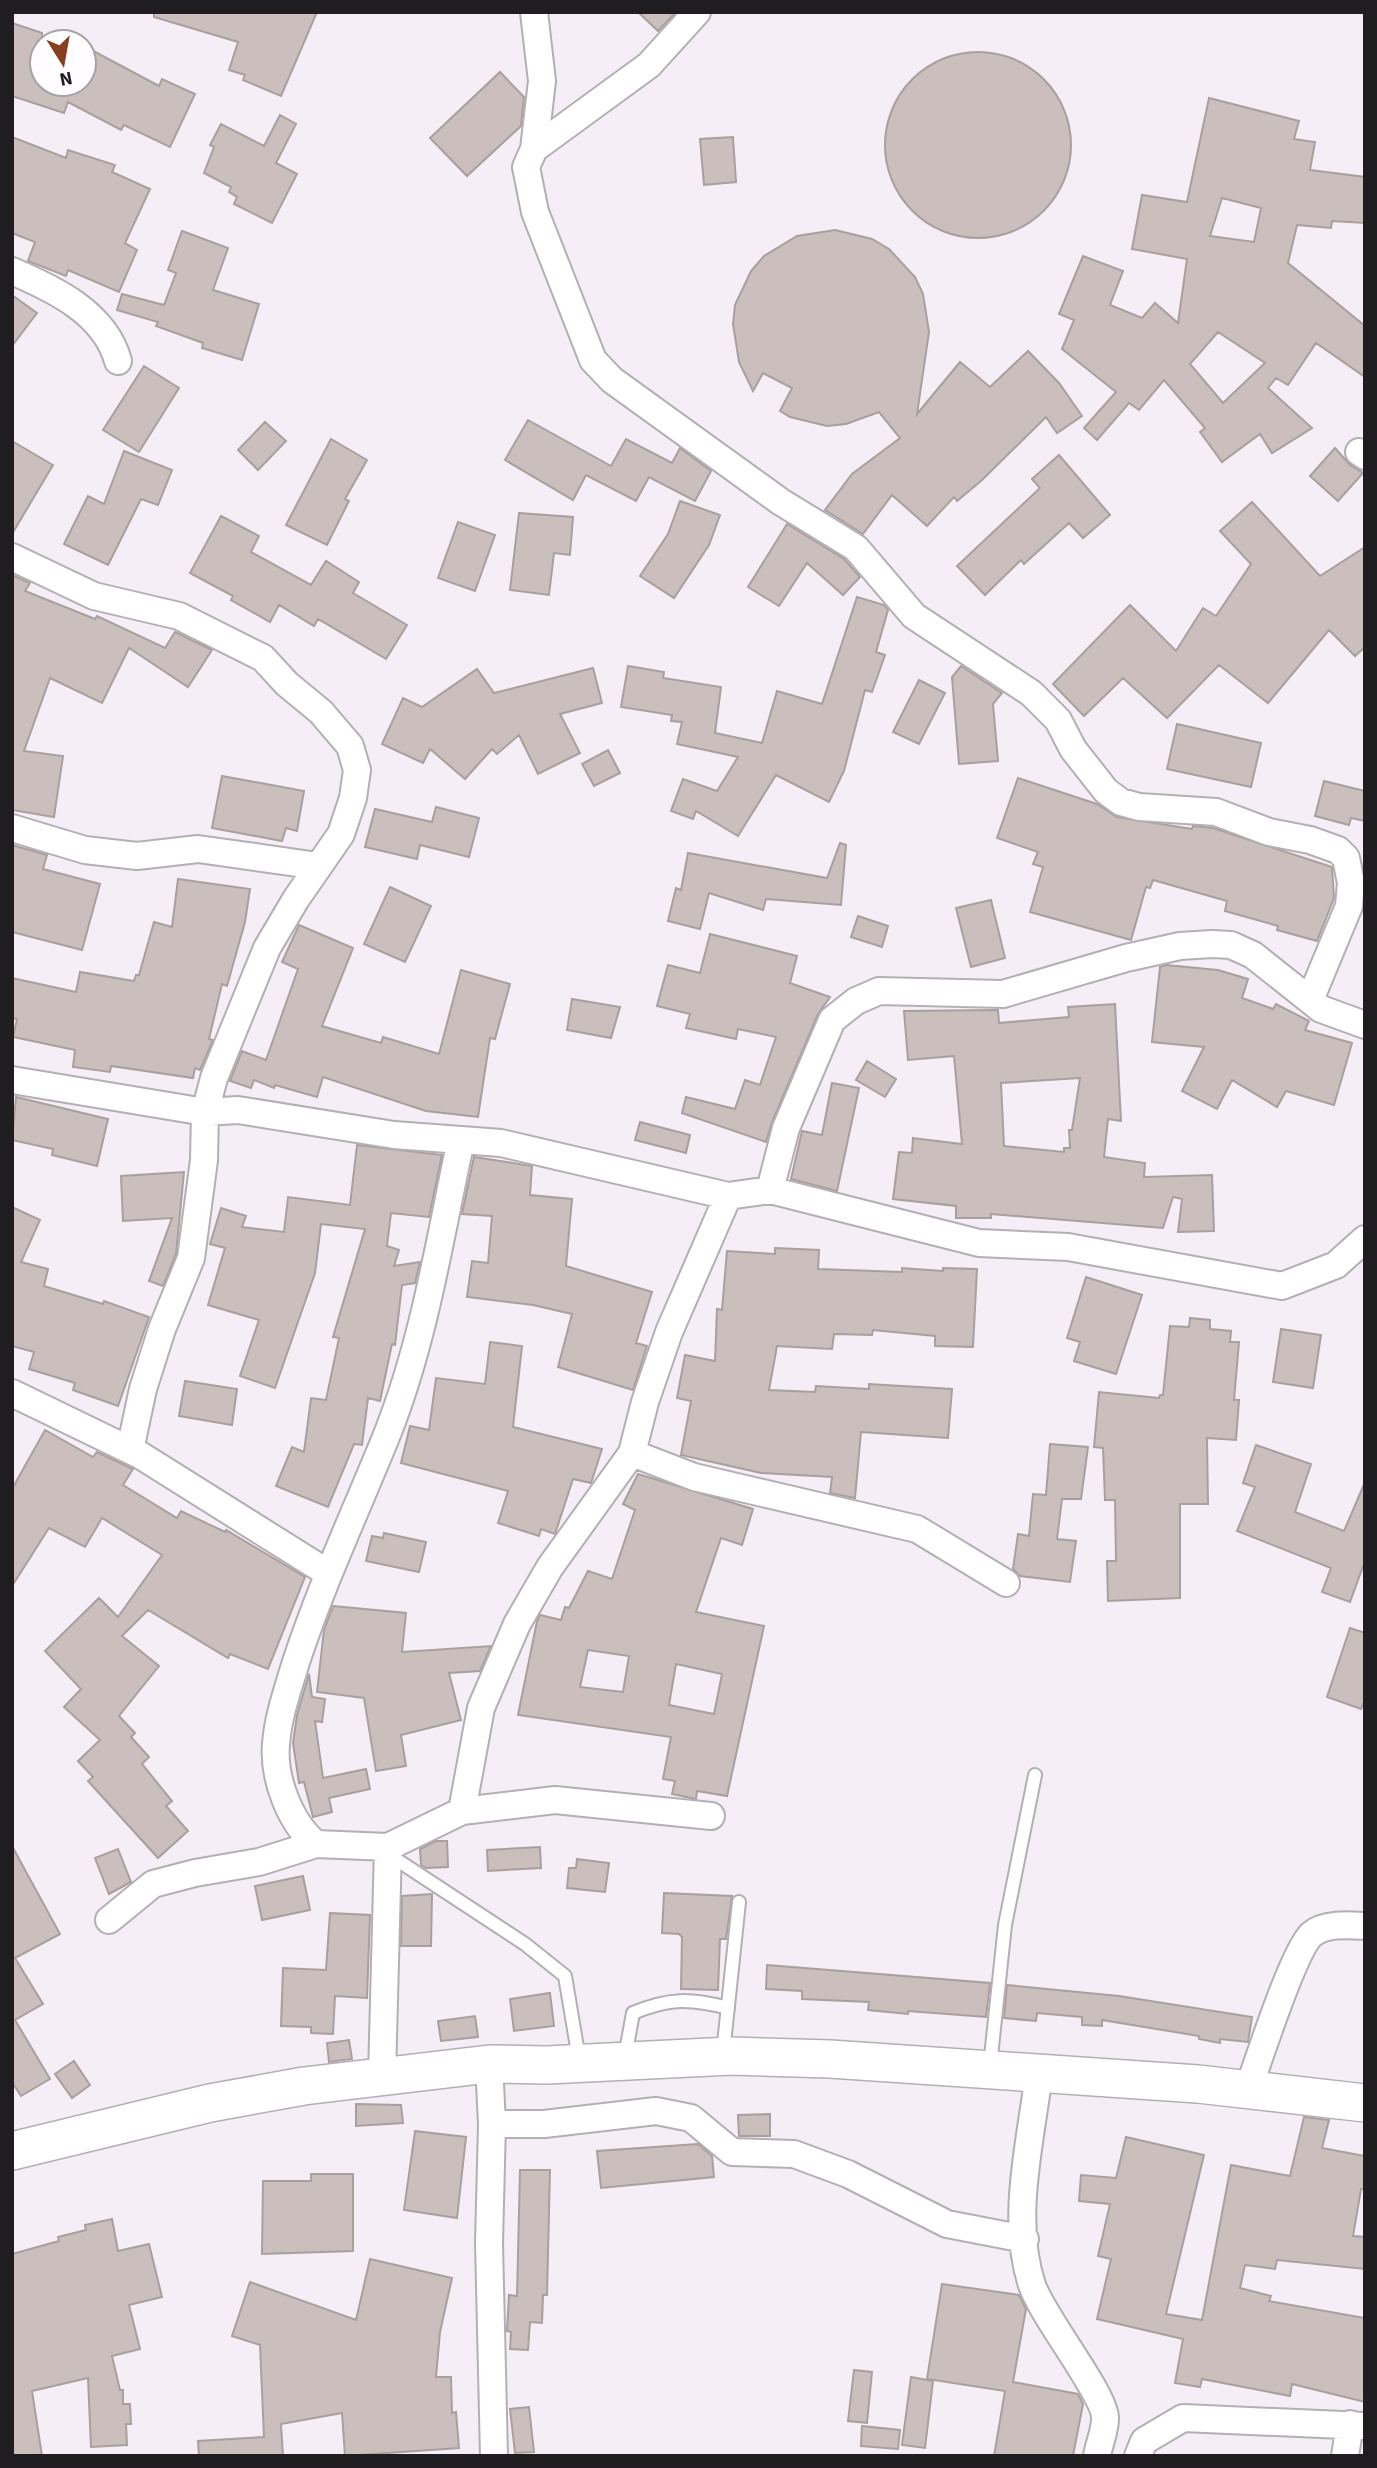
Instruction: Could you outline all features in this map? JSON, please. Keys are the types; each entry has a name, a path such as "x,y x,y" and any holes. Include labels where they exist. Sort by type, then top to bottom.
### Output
{"main road":[{"path":"12,2151 210,2103 304,2086 489,2064 722,2057 830,2059 1248,2090 1365,2103"}],"street":[{"path":"534,12 542,81 534,149 526,167 535,212 593,360 612,380 780,502 856,548 914,616 1031,693 1058,720 1073,749 1106,791 1121,802 1139,807 1216,813 1269,832 1310,840 1338,850 1346,858 1350,883 1349,906 1310,1000"},
{"path":"534,149 649,65 697,12"},
{"path":"12,271 68,298 102,329 114,346 118,361"},
{"path":"12,557 94,596 179,616 263,658 287,684 321,712 349,747 357,770 353,799 341,834 267,948 237,1016 205,1112 204,1160 191,1258 162,1329 143,1389 130,1450"},
{"path":"12,828 85,850 137,856 198,849 318,866"},
{"path":"770,1190 786,1129 832,1020 856,1001 879,991 1003,994 1126,958 1180,946 1231,945 1253,955 1321,1009 1365,1025"},
{"path":"12,1080 205,1112 238,1110 394,1135 461,1140 535,1150 728,1196 770,1190 979,1243 1068,1247 1282,1286 1336,1265 1365,1239"},
{"path":"316,1844 306,1836 289,1808 280,1784 275,1747 289,1684 328,1573 396,1406 431,1291 461,1140"},
{"path":"462,1811 481,1708 517,1624 550,1567 632,1453 645,1402 669,1332 728,1196"},
{"path":"12,1393 130,1450 328,1573"},
{"path":"632,1453 694,1477 917,1529 1006,1583"},
{"path":"109,1920 153,1884 195,1873 259,1862 316,1844 388,1851 462,1811 555,1800 711,1816"},
{"path":"382,2077 388,1851"},
{"path":"1248,2090 1283,1991 1310,1935 1327,1927 1365,1926"},
{"path":"489,2064 492,2124 489,2243 494,2456"},
{"path":"1039,2073 1024,2193 1025,2239 1032,2285 1067,2350 1099,2396 1106,2417 1097,2456"},
{"path":"492,2124 544,2124 656,2111 691,2118 732,2151 794,2154 848,2174 947,2224 1025,2239"},
{"path":"1138,2456 1144,2441 1183,2418 1357,2425 1345,2456"}],"lane":[{"path":"989,2070 1005,1925 1035,1774"},
{"path":"388,1851 526,1944 565,1976 580,2063"},
{"path":"722,2057 739,1902"},
{"path":"625,2061 633,2013 659,2002 681,2000 700,2001 728,2008"}],"building":[{"path":"154,12 317,12 281,96 243,80 245,75 229,70 238,42 154,17"},
{"path":"638,12 676,12 658,31"},
{"path":"12,23 28,28 28,98 98,98 98,53 159,86 162,79 195,94 170,147 124,125 121,130 68,102 64,113 12,96"},
{"path":"978,52 1013,59 1044,79 1064,110 1071,145 1064,180 1044,211 1013,231 978,238 943,231 912,211 892,180 885,145 892,110 912,79 943,59"},
{"path":"500,72 524,97 521,126 467,176 430,138"},
{"path":"1209,98 1299,121 1294,139 1315,142 1310,170 1365,177 1365,223 1332,221 1331,228 1297,225 1288,263 1365,326 1365,377 1316,343 1288,385 1276,378 1268,388 1312,428 1272,453 1260,434 1222,462 1200,432 1205,428 1164,380 1139,410 1129,403 1097,440 1084,428 1116,392 1062,349 1074,320 1059,314 1083,256 1123,271 1110,305 1142,318 1155,303 1178,323 1187,259 1132,249 1142,195 1187,202","holes":["1222,198 1261,208 1254,242 1210,236","1218,332 1265,363 1223,403 1190,364"]},
{"path":"280,115 296,124 276,163 297,174 272,223 234,204 237,197 229,192 231,187 204,173 214,147 210,145 221,124 264,146"},
{"path":"12,137 66,158 68,150 115,165 112,172 150,189 125,243 137,250 119,292 68,270 66,276 28,261 35,242 12,233"},
{"path":"733,137 736,182 704,185 700,139"},
{"path":"835,230 872,239 889,249 915,277 923,294 929,332 917,414 960,362 990,387 1028,351 1059,383 1082,416 1057,433 1046,417 981,481 957,501 954,497 927,526 892,495 863,534 825,510 852,474 900,438 879,412 846,424 827,426 790,417 780,411 792,388 763,373 753,391 739,362 733,324 735,305 751,271 764,256 797,236"},
{"path":"182,231 228,248 213,290 259,304 242,360 202,348 203,343 156,326 158,322 117,310 122,294 164,305 176,273 168,270"},
{"path":"12,295 37,313 12,346"},
{"path":"144,366 179,388 139,452 103,430"},
{"path":"528,420 611,466 626,439 672,463 680,448 711,471 695,501 649,477 636,501 586,475 573,500 505,460"},
{"path":"265,422 286,441 258,470 238,450"},
{"path":"331,439 367,460 345,499 349,501 327,545 286,525"},
{"path":"12,441 53,465 12,534"},
{"path":"1335,448 1350,465 1363,473 1338,501 1310,476"},
{"path":"124,451 172,470 158,505 141,499 108,565 64,544 88,496 104,504"},
{"path":"1059,455 1110,515 1083,538 1069,523 1024,564 1021,560 985,595 957,566 1040,488 1032,479"},
{"path":"680,501 720,515 709,545 674,598 640,576 668,534"},
{"path":"1252,502 1320,576 1365,547 1365,647 1355,656 1329,630 1268,703 1219,665 1167,718 1123,678 1084,716 1053,684 1130,605 1176,651 1203,608 1216,616 1251,564 1220,531"},
{"path":"519,513 573,517 570,555 554,553 549,595 510,590"},
{"path":"221,516 259,536 251,552 311,585 326,561 359,582 353,593 407,625 386,659 318,619 314,626 279,605 270,622 231,600 233,596 190,573"},
{"path":"458,522 495,535 475,591 438,578"},
{"path":"787,524 844,559 860,577 843,595 807,563 779,606 748,587"},
{"path":"12,575 30,583 25,591 95,619 97,616 165,648 175,632 212,650 188,687 129,648 102,703 50,678 24,751 63,756 54,817 12,810"},
{"path":"857,597 884,605 888,610 876,652 885,655 872,692 865,690 844,771 829,802 776,775 738,836 696,811 693,819 671,811 683,779 717,791 738,757 677,744 682,722 671,721 672,715 621,707 628,666 664,672 663,678 721,687 715,733 762,743 777,691 822,704"},
{"path":"961,666 1002,693 993,704 998,761 959,764 952,677"},
{"path":"593,668 602,703 560,714 580,753 538,774 519,735 497,754 492,749 465,779 430,749 423,763 382,744 403,698 422,707 477,669 494,693"},
{"path":"919,680 945,693 919,744 893,732"},
{"path":"1177,724 1261,743 1251,787 1167,769"},
{"path":"608,750 620,773 594,786 582,764"},
{"path":"222,776 304,791 297,831 286,828 282,841 212,828"},
{"path":"1018,778 1097,804 1117,817 1192,829 1193,826 1213,828 1332,867 1334,898 1317,941 1277,930 1278,926 1225,911 1227,901 1153,880 1150,888 1146,887 1131,940 1030,912 1043,867 1033,864 1038,852 997,838"},
{"path":"1324,781 1365,791 1365,821 1351,818 1349,825 1315,816"},
{"path":"436,807 479,818 469,857 420,845 417,859 365,847 375,809 432,822"},
{"path":"840,843 846,845 841,905 766,899 763,910 709,893 700,929 668,921 676,888 681,890 688,853 827,878"},
{"path":"12,845 47,855 43,869 100,884 82,950 12,932"},
{"path":"178,879 250,889 245,922 227,986 222,984 209,1039 213,1040 200,1070 195,1068 193,1078 111,1066 110,1072 73,1067 75,1050 13,1037 17,1019 12,1018 12,978 76,992 80,972 134,981 136,975 139,975 154,922 172,927"},
{"path":"390,887 431,906 405,962 364,944"},
{"path":"991,900 1005,958 971,967 956,908"},
{"path":"858,916 888,926 882,947 851,937"},
{"path":"299,925 353,948 322,1026 381,1043 383,1037 439,1054 461,970 510,984 495,1039 490,1038 478,1117 426,1111 323,1077 317,1097 275,1085 274,1088 254,1080 251,1088 230,1081 242,1051 266,1060 298,969 282,962"},
{"path":"710,934 797,956 790,983 830,997 818,1014 766,1142 682,1113 686,1097 735,1109 745,1080 760,1085 776,1037 738,1029 736,1039 686,1028 690,1014 657,1006 668,965 700,973"},
{"path":"1166,965 1218,970 1248,979 1242,998 1273,1009 1276,1004 1309,1021 1305,1030 1352,1043 1334,1105 1286,1091 1277,1107 1232,1080 1217,1109 1182,1091 1204,1047 1152,1042 1160,967"},
{"path":"572,999 620,1007 611,1038 567,1030"},
{"path":"1115,1004 1121,1121 1108,1119 1104,1157 1145,1163 1144,1177 1212,1175 1214,1231 1178,1232 1182,1199 1173,1197 1163,1228 991,1214 991,1218 956,1218 956,1206 893,1199 899,1152 912,1153 913,1138 962,1144 954,1056 908,1060 904,1011 998,1010 999,1023 1069,1017 1068,1007","holes":["1080,1078 1072,1130 1069,1130 1070,1148 1064,1148 1064,1152 1004,1146 1001,1083"]},
{"path":"867,1061 896,1079 885,1097 856,1080"},
{"path":"832,1083 859,1088 837,1191 791,1179 802,1131 822,1135"},
{"path":"16,1097 108,1119 97,1166 52,1155 53,1149 12,1140"},
{"path":"640,1122 690,1135 686,1153 635,1140"},
{"path":"357,1145 442,1155 429,1217 391,1213 387,1246 399,1250 394,1266 420,1262 415,1283 402,1285 395,1345 392,1344 380,1401 368,1398 362,1445 354,1444 328,1507 276,1486 292,1447 304,1452 311,1398 326,1400 339,1338 333,1337 365,1229 321,1224 315,1273 275,1388 240,1376 259,1320 208,1305 225,1248 210,1244 221,1208 246,1216 242,1227 284,1232 288,1197 350,1205"},
{"path":"474,1157 532,1166 530,1195 572,1199 566,1266 652,1292 636,1343 647,1346 633,1390 558,1367 572,1314 533,1305 467,1297 472,1261 488,1263 492,1216 462,1214"},
{"path":"184,1172 176,1254 163,1286 149,1281 172,1218 123,1221 121,1176"},
{"path":"12,1207 40,1220 21,1262 48,1269 44,1286 103,1304 104,1301 149,1317 118,1406 73,1390 75,1383 29,1369 34,1352 12,1346"},
{"path":"775,1248 819,1250 818,1269 902,1272 902,1268 943,1271 943,1268 977,1269 973,1347 935,1346 935,1336 873,1330 872,1335 834,1334 832,1349 777,1346 769,1390 815,1392 816,1386 869,1389 869,1384 952,1389 948,1438 861,1432 855,1498 830,1493 832,1477 761,1473 681,1455 691,1401 677,1398 685,1355 715,1361 717,1309 722,1310 727,1251 775,1254"},
{"path":"1086,1277 1142,1295 1116,1374 1074,1361 1080,1342 1067,1338"},
{"path":"1190,1318 1210,1320 1210,1329 1231,1331 1230,1342 1239,1342 1234,1400 1239,1400 1236,1440 1207,1438 1208,1504 1180,1504 1180,1598 1108,1601 1107,1561 1116,1561 1115,1500 1105,1500 1103,1448 1094,1447 1099,1392 1159,1398 1163,1395 1170,1326 1189,1327"},
{"path":"1281,1329 1321,1335 1313,1388 1273,1382"},
{"path":"490,1342 522,1346 513,1427 602,1449 591,1483 573,1479 555,1534 541,1529 539,1536 498,1523 508,1491 401,1463 410,1426 429,1430 436,1378 485,1384"},
{"path":"185,1381 237,1389 232,1425 179,1416"},
{"path":"45,1430 93,1457 97,1452 133,1469 123,1485 177,1518 181,1511 225,1532 226,1530 305,1577 268,1669 230,1654 228,1658 148,1610 122,1636 159,1666 119,1716 135,1733 131,1737 149,1757 142,1764 172,1801 166,1806 188,1831 158,1858 88,1781 93,1777 78,1761 100,1740 64,1707 81,1689 45,1651 99,1598 118,1617 162,1555 102,1518 85,1547 49,1528 12,1586 12,1489"},
{"path":"1050,1444 1088,1447 1081,1499 1062,1499 1057,1539 1076,1541 1070,1582 1020,1576 1013,1569 1018,1534 1029,1536 1033,1494 1046,1495"},
{"path":"1256,1445 1311,1464 1295,1512 1344,1531 1365,1482 1365,1561 1350,1602 1322,1592 1331,1568 1237,1531 1255,1487 1243,1483"},
{"path":"638,1474 753,1509 742,1545 721,1538 696,1612 764,1626 727,1796 697,1791 696,1799 672,1794 675,1781 663,1779 671,1737 518,1715 537,1621 540,1615 561,1620 565,1607 569,1608 588,1571 612,1579 635,1510 623,1504","holes":["588,1650 629,1656 623,1692 580,1687","676,1664 722,1674 714,1714 669,1705"]},
{"path":"384,1533 426,1542 419,1572 366,1561 372,1536 383,1538"},
{"path":"333,1606 406,1613 402,1652 491,1646 480,1671 449,1673 461,1720 401,1735 406,1766 376,1771 364,1698 317,1692 324,1630"},
{"path":"1350,1628 1365,1633 1365,1699 1361,1709 1327,1697"},
{"path":"309,1674 312,1697 325,1699 322,1722 315,1721 323,1778 366,1769 370,1789 329,1798 332,1812 313,1817 304,1782 299,1783 293,1743 297,1715"},
{"path":"436,1841 447,1841 448,1867 426,1868 421,1865 420,1849"},
{"path":"12,1846 60,1934 15,1958 43,2004 15,2020 50,2079 21,2096 12,2082"},
{"path":"540,1847 541,1868 488,1871 487,1850"},
{"path":"118,1849 131,1882 109,1894 95,1858"},
{"path":"577,1859 609,1863 605,1892 567,1888 569,1868 576,1868"},
{"path":"303,1876 310,1910 262,1920 255,1886"},
{"path":"664,1893 732,1896 726,1939 720,1939 718,1990 681,1989 682,1937 679,1934 662,1933"},
{"path":"432,1894 431,1946 401,1946 402,1896"},
{"path":"330,1913 370,1915 367,1998 335,1996 333,2034 311,2033 311,2027 281,2026 283,1968 326,1970"},
{"path":"767,1965 990,1983 986,2017 908,2011 908,2014 868,2010 869,2002 802,1999 802,1991 766,1989"},
{"path":"1007,1985 1119,1996 1252,2017 1248,2042 1220,2039 1220,2043 1199,2039 1199,2036 1102,2020 1102,2026 1082,2025 1082,2017 1037,2013 1036,2021 1004,2018"},
{"path":"550,1993 554,2026 514,2031 510,1999"},
{"path":"475,2016 478,2037 441,2041 438,2021"},
{"path":"349,2040 352,2059 329,2062 327,2043"},
{"path":"74,2061 90,2085 72,2098 55,2074"},
{"path":"356,2104 401,2105 403,2123 356,2126"},
{"path":"770,2114 770,2136 739,2136 738,2115"},
{"path":"1304,2117 1329,2120 1322,2148 1365,2156 1365,2189 1361,2189 1353,2236 1365,2237 1365,2269 1277,2260 1275,2269 1245,2265 1240,2288 1271,2296 1269,2301 1365,2318 1365,2402 1292,2384 1290,2396 1202,2379 1200,2387 1175,2383 1183,2339 1097,2319 1111,2259 1098,2256 1110,2204 1079,2201 1081,2175 1116,2178 1126,2137 1204,2155 1166,2314 1202,2320 1231,2165 1290,2176"},
{"path":"415,2131 466,2137 457,2218 404,2210"},
{"path":"698,2144 712,2156 714,2177 601,2188 597,2151"},
{"path":"520,2170 550,2170 547,2295 543,2295 542,2323 530,2322 528,2350 510,2349 511,2332 507,2331 509,2295 517,2296"},
{"path":"311,2174 353,2174 353,2251 262,2254 263,2181 311,2181"},
{"path":"112,2219 118,2251 149,2244 162,2297 129,2305 140,2349 112,2356 120,2390 123,2390 123,2404 130,2404 131,2424 126,2424 127,2445 91,2447 88,2378 32,2391 42,2456 12,2456 12,2254 59,2241 58,2237 86,2230 85,2225"},
{"path":"370,2259 452,2278 440,2332 436,2377 451,2377 452,2413 456,2412 459,2448 345,2456 342,2413 281,2424 283,2456 199,2456 198,2441 264,2437 260,2345 232,2336 250,2282 356,2320"},
{"path":"942,2284 1019,2295 1026,2309 1013,2382 1078,2394 1083,2404 1073,2456 994,2456 1005,2391 927,2379"},
{"path":"854,2370 872,2372 867,2423 848,2421"},
{"path":"911,2377 933,2381 925,2448 902,2445"},
{"path":"529,2407 534,2452 515,2453 510,2409"},
{"path":"862,2426 900,2430 898,2449 861,2446"}]}
